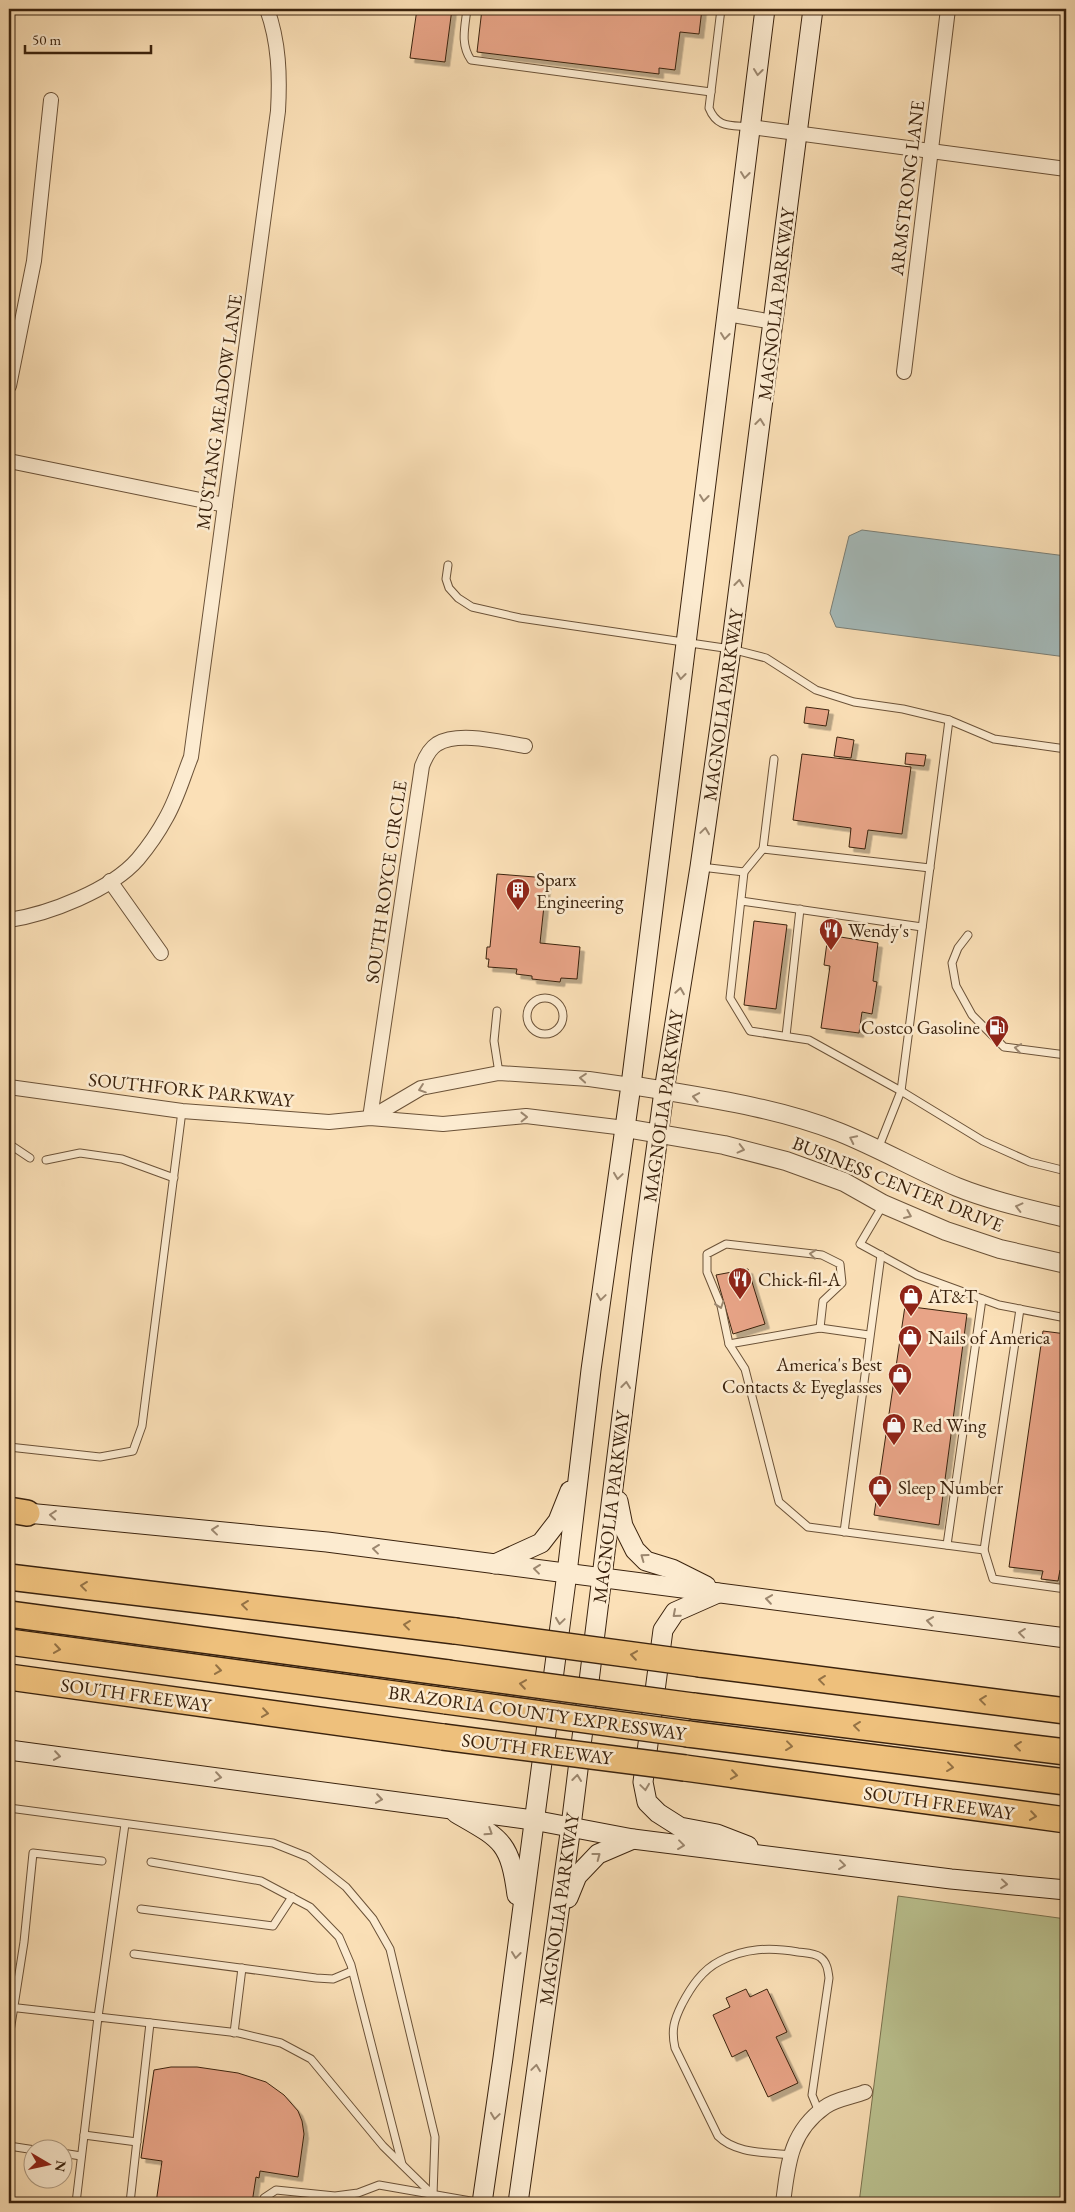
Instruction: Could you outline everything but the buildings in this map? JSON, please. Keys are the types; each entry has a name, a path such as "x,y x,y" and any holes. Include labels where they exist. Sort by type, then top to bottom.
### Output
{"highway":[{"path":"9,1577 455,1631 1066,1711"},
{"name":"BRAZORIA COUNTY EXPRESSWAY","path":"9,1614 693,1706 1066,1752"},
{"name":"BRAZORIA COUNTY EXPRESSWAY","path":"9,1642 688,1734 1066,1782"},
{"name":"SOUTH FREEWAY","path":"9,1677 1066,1820"}],"main road":[{"name":"MAGNOLIA PARKWAY","path":"482,2203 567,1573 590,1370 631,1086 685,643 752,127 765,9"},
{"name":"MAGNOLIA PARKWAY","path":"518,2203 571,1826 664,1091 700,867 731,649 814,9"},
{"path":"494,1564 541,1543 558,1521 579,1467"},
{"path":"614,1486 623,1526 635,1550 646,1561 672,1569 719,1593"},
{"path":"18,1512 327,1542 1066,1638"},
{"path":"719,1593 675,1612 662,1630 643,1782 648,1802 658,1814 680,1827 717,1834 775,1857"},
{"path":"9,1750 533,1820 632,1839 951,1879 1066,1890"},
{"path":"446,1808 494,1834 505,1847 514,1872 520,1923"},
{"path":"556,1927 576,1876 598,1854 632,1839"}],"street":[{"name":"MUSTANG MEADOW LANE","path":"9,920 55,909 85,896 110,881 138,859 166,817 191,757 278,111 280,80 276,44 266,9"},
{"name":"ARMSTRONG LANE","path":"904,372 948,9"},
{"path":"9,386 34,261 51,100"},
{"path":"752,127 1066,169"},
{"path":"728,314 773,322"},
{"path":"9,462 225,505"},
{"name":"SOUTH ROYCE CIRCLE","path":"370,1118 421,776 426,756 435,744 448,739 463,738 525,746"},
{"path":"110,881 161,953"},
{"name":"SOUTHFORK PARKWAY","path":"370,1118 421,1088 499,1074 589,1078 631,1086"},
{"name":"BUSINESS CENTER DRIVE","path":"631,1086 733,1103 839,1132 959,1188 1011,1205 1066,1218"},
{"name":"SOUTHFORK PARKWAY","path":"9,1087 182,1111 330,1122 370,1118 443,1124 526,1116 625,1128"},
{"name":"BUSINESS CENTER DRIVE","path":"625,1128 724,1145 786,1161 844,1182 883,1204 946,1231 1000,1249 1066,1264"},
{"path":"782,2203 790,2154 795,2140 807,2124 826,2106 866,2092"}],"lane":[{"path":"467,9 463,38 466,52 471,60 711,92"},
{"path":"721,9 708,108 713,118 722,124 752,127"},
{"path":"448,565 446,579 449,588 458,598 472,607 520,618 731,649 766,658 816,690 854,702 902,709 949,720 994,739 1066,749"},
{"path":"877,1150 901,1091 949,720"},
{"path":"774,759 763,849 744,872 730,998 750,1031 809,1040 901,1091 983,1141 1030,1162 1066,1170"},
{"path":"763,849 930,868"},
{"path":"700,867 744,872"},
{"path":"741,901 922,926"},
{"path":"786,1036 800,909"},
{"path":"968,935 958,948 952,964 956,986 972,1015 1004,1047 1066,1055"},
{"path":"541,999 552,1000 557,1003 563,1013 561,1025 557,1030 546,1034 534,1030 528,1020 530,1009 541,999"},
{"path":"497,1011 494,1041 499,1074"},
{"path":"9,1447 100,1457 133,1451 142,1426 182,1111"},
{"path":"9,1144 30,1158"},
{"path":"46,1160 80,1153 122,1159 174,1178"},
{"path":"883,1204 860,1244 917,1275 982,1299 1000,1305 1066,1318"},
{"path":"820,1328 823,1301 842,1283 840,1264 822,1255 726,1244 707,1254 707,1272 721,1306 729,1344 745,1369 779,1502 808,1527 984,1550"},
{"path":"844,1532 881,1255"},
{"path":"947,1545 982,1299"},
{"path":"1020,1309 984,1550 993,1579 1066,1589"},
{"path":"729,1344 820,1328 870,1335"},
{"path":"9,1808 274,1843 308,1857 346,1887 373,1919 390,1949 435,2137 433,2195"},
{"path":"76,2203 98,2017 125,1824"},
{"path":"9,2038 11,2007 24,1942 33,1853 102,1860"},
{"path":"151,1862 261,1881 310,1908 339,1936 352,1971 402,2164"},
{"path":"141,1909 273,1926 292,1897"},
{"path":"790,2154 732,2146 718,2136 676,2048 672,2035 677,2015 690,1988 703,1973 718,1962 737,1954 758,1949 775,1948 814,1954 821,1958 827,1966 829,1978 812,2095 819,2112"},
{"path":"134,1954 333,1979 352,1971"},
{"path":"234,2032 242,1968"},
{"path":"11,2007 234,2032 281,2044 311,2059 383,2146 433,2195"},
{"path":"130,2203 150,2023"},
{"path":"84,2135 137,2142"},
{"path":"9,2146 22,2148"},
{"path":"72,2155 81,2156"},
{"path":"264,2203 264,2198 276,2190 335,2196 358,2192 379,2185 482,2203"}],"green space":[{"path":"898,1896 1066,1919 1066,2203 859,2203"}],"shaded area":[{"path":"862,530 1066,556 1066,657 836,627 830,613 849,536"}],"place":[{"name":"Sparx Engineering","path":"518,911"},
{"name":"Wendy's","path":"831,951"},
{"name":"Costco Gasoline","path":"997,1048"},
{"name":"Chick-fil-A","path":"740,1300"},
{"name":"AT&T","path":"911,1317"},
{"name":"Nails of America","path":"910,1358"},
{"name":"America's Best Contacts & Eyeglasses","path":"900,1396"},
{"name":"Red Wing","path":"894,1446"},
{"name":"Sleep Number","path":"880,1508"}]}
